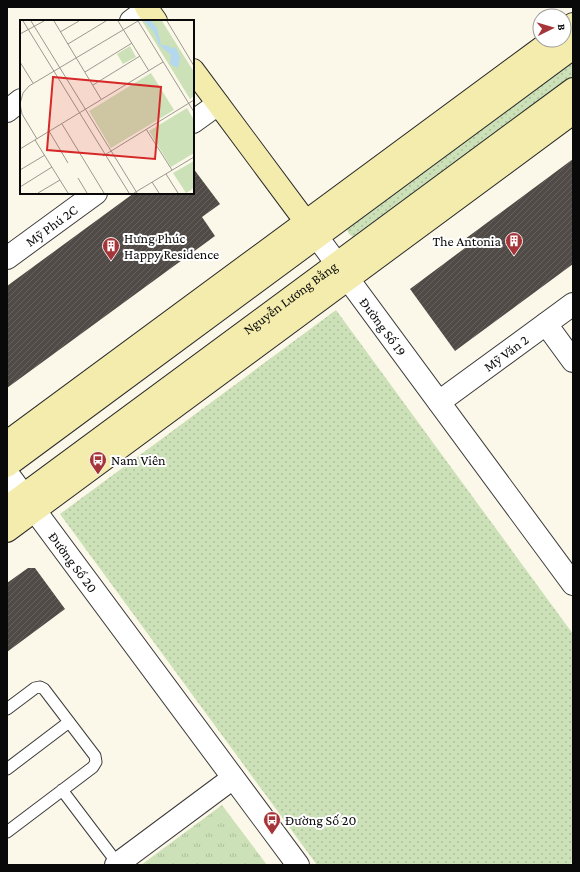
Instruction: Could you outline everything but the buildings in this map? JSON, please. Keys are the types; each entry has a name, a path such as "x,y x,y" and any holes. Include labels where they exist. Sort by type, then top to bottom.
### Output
{"main road":[{"path":"7,466 311,230 542,48"},
{"path":"7,442 573,48"},
{"name":"Đường Số 19","path":"194,71 311,230"},
{"name":"Nguyễn Lương Bằng","path":"343,272 573,89"},
{"name":"Nguyễn Lương Bằng","path":"7,531 22,504 343,272 573,113"}],"street":[{"path":"7,111 20,101"},
{"path":"194,121 218,104"},
{"name":"Mỹ Phú 2C","path":"7,258 95,194"},
{"name":"Đường Số 19","path":"311,230 573,584"},
{"name":"Mỹ Văn 2","path":"439,402 573,304"},
{"path":"546,324 573,361"},
{"name":"Đường Số 20","path":"7,473 22,504 233,778 298,865"},
{"path":"117,864 233,778"}],"lane":[{"path":"7,709 35,688 40,686 44,689 95,756 96,762 94,767 7,832"},
{"path":"7,769 69,722"},
{"path":"62,790 117,864"}],"green space":[{"path":"573,61 573,76 356,236 353,237 349,234 347,230 349,227"},
{"path":"336,310 573,634 573,862 569,865 317,865 60,514"},
{"path":"222,805 267,865 141,865"}],"place":[{"name":"The Antonia","path":"514,256"},
{"name":"Hưng Phúc Happy Residence","path":"111,261"},
{"name":"Nam Viên","path":"98,475"},
{"name":"Đường Số 20","path":"272,835"}]}
